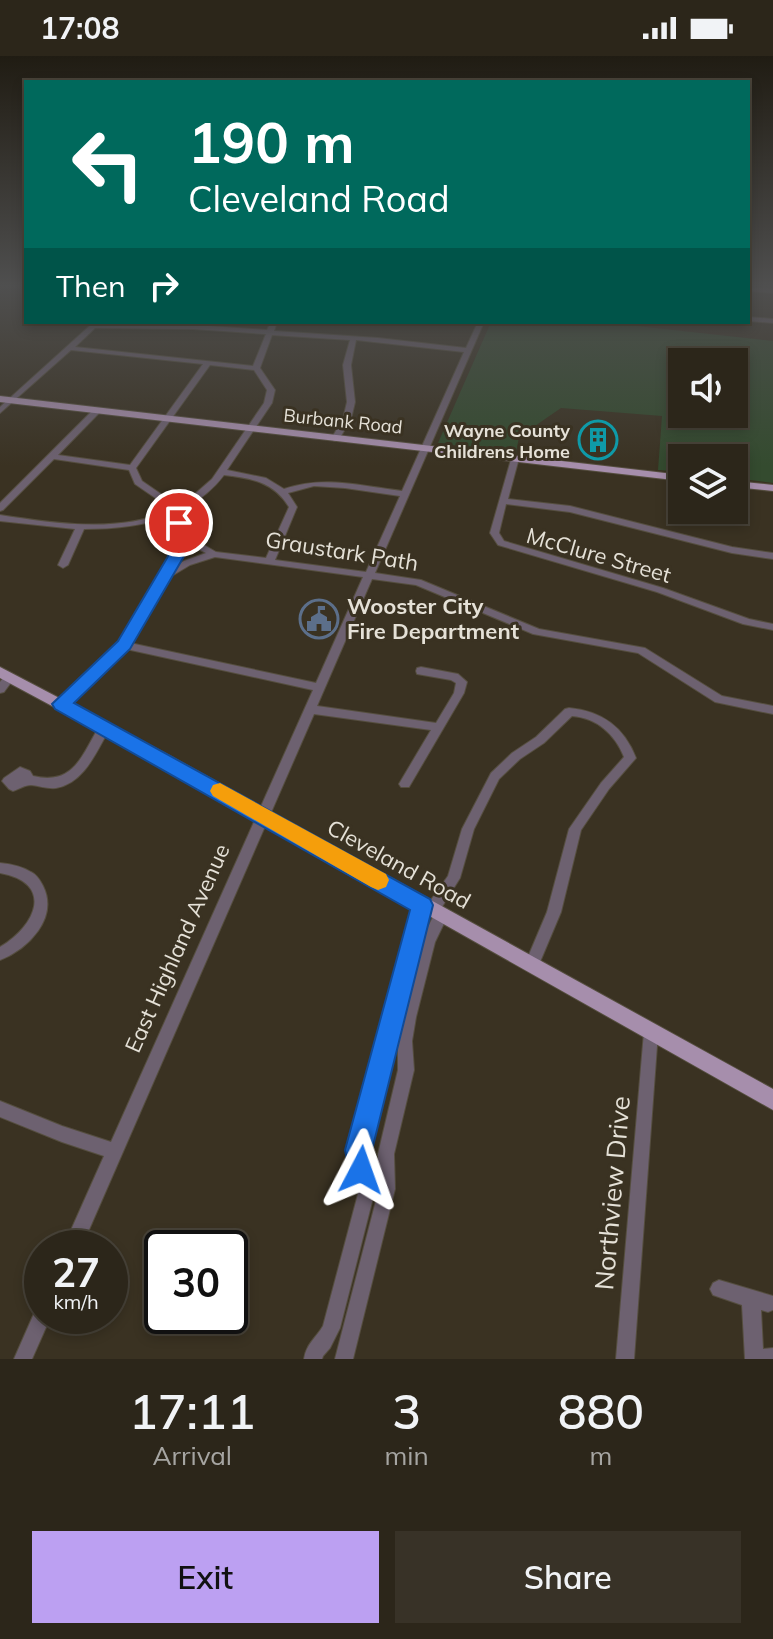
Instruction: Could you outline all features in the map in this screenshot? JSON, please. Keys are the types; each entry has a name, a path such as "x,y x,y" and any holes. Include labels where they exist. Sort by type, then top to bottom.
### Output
{"main road":[{"name":"Burbank Road","path":"6,400 668,476"},
{"path":"748,485 773,488"},
{"name":"Cleveland Road","path":"3,679 61,704 773,1100"}],"street":[{"path":"0,411 6,400 73,345"},
{"path":"256,368 266,345"},
{"path":"335,439 347,419 351,402 347,365 352,345"},
{"path":"408,345 468,350"},
{"name":"East Highland Avenue","path":"80,1230 470,345"},
{"path":"0,518 80,528 126,524 174,510 201,494 221,472 270,396 271,390 256,368 69,348"},
{"path":"132,468 208,363"},
{"path":"0,508 97,411"},
{"path":"51,456 132,468"},
{"name":"McClure Street","path":"515,458 494,533 501,543 660,590 747,622 773,627"},
{"path":"61,704 124,645 175,558 182,536 174,510 165,499 138,482 132,468"},
{"path":"221,472 259,478 286,491 293,507 270,560"},
{"path":"286,491 326,485 405,494"},
{"path":"502,501 586,513 732,550 773,556"},
{"path":"63,565 80,528"},
{"name":"Graustark Path","path":"182,536 214,554 370,574 428,585 537,632 641,650 719,699 773,710"},
{"name":"Graustark Path","path":"163,578 187,563 214,554"},
{"path":"124,645 319,687"},
{"path":"405,784 459,693 462,682 454,677 421,671"},
{"path":"309,709 438,727"},
{"path":"313,1359 318,1345 328,1335 366,1194 358,1150 410,985 433,927 432,910 454,878 468,829 480,800 495,776 569,712 581,712 600,718 616,732 630,758 605,786 575,829 554,912 532,964"},
{"path":"28,780 56,786 67,782 104,728"},
{"path":"0,868 27,873 42,895 41,907 31,929 22,940 0,954"},
{"path":"344,1359 387,1189 386,1154 406,1070 410,985"},
{"name":"Northview Drive","path":"625,1359 651,1032"},
{"path":"0,1109 114,1151"},
{"path":"361,1170 386,1168"},
{"path":"719,1289 760,1300 756,1359 773,1357"},
{"path":"23,1359 34,1334"}],"green space":[{"path":"481,345 773,345 773,483 748,480 748,444 668,444 668,471 658,470 662,416 561,408 519,437 516,453 438,443"}],"building":[{"path":"591,422 608,424 605,442 594,441"}],"slow traffic":[{"path":"220,791 378,880"}],"place":[{"name":"Wayne County Childrens Home","path":"598,440"},
{"name":"Wooster City Fire Department","path":"319,619"}],"route":[{"path":"179,523 182,536 175,558 124,645 61,704 422,905 358,1150 361,1170"}]}
